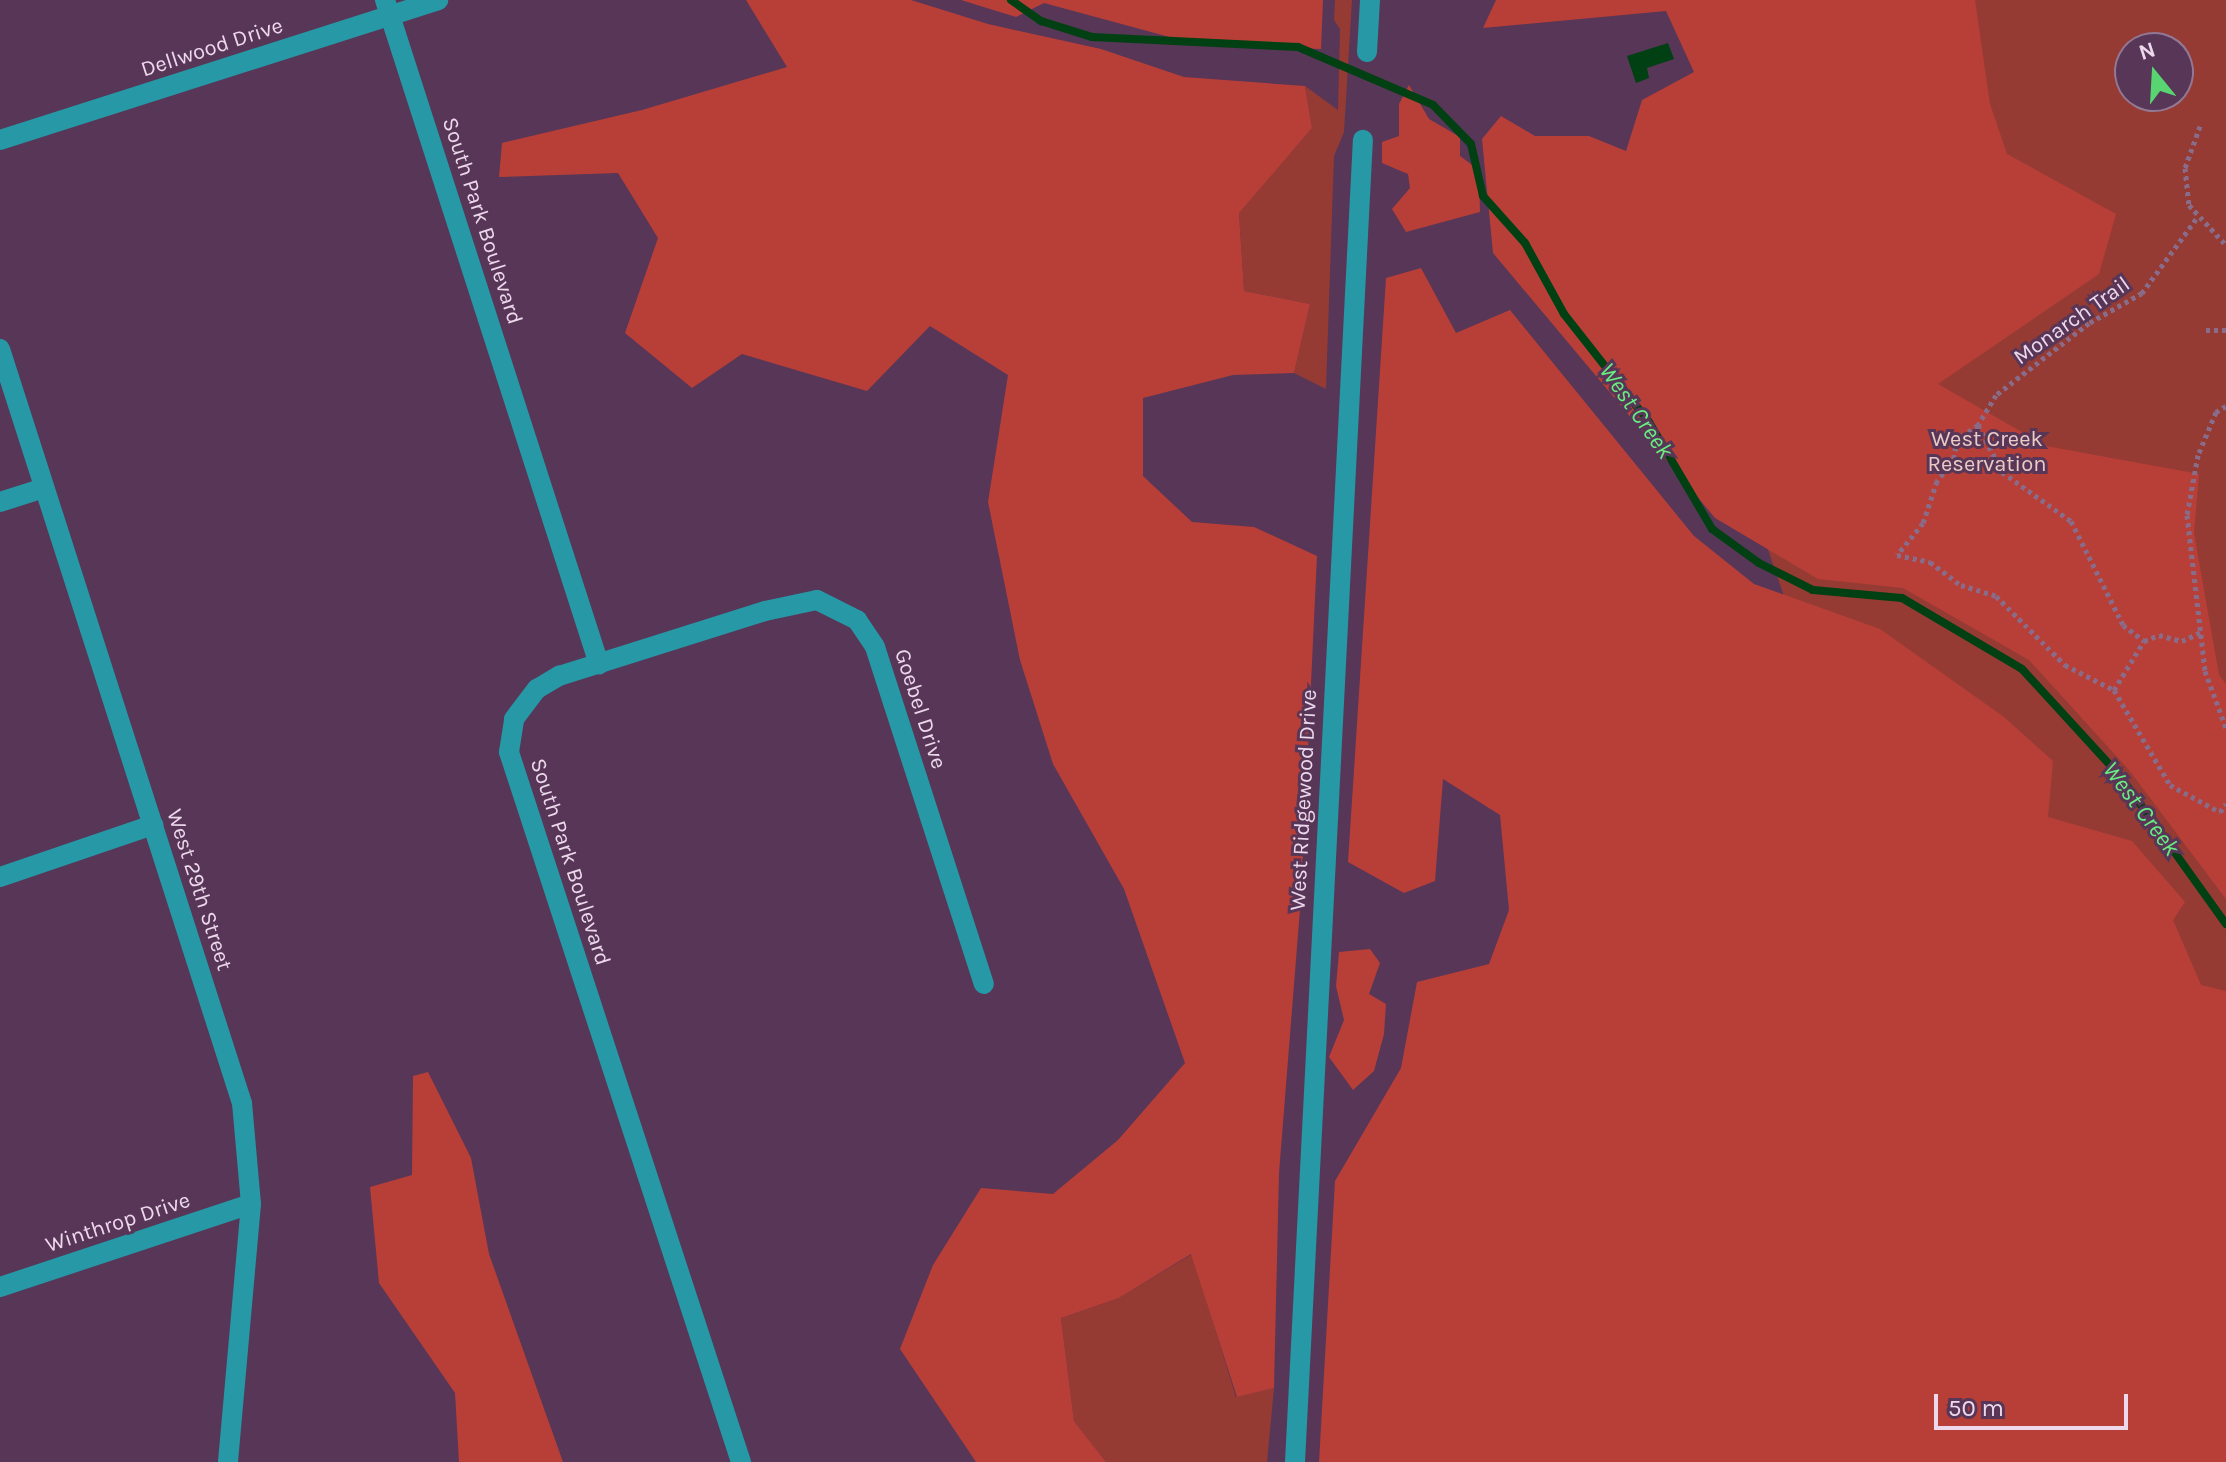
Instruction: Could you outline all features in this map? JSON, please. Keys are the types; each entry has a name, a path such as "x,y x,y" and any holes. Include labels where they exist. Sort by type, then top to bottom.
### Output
{"street":[{"name":"Dellwood Drive","path":"0,140 388,9 438,0"},
{"path":"1367,52 1370,0"},
{"name":"South Park Boulevard","path":"388,9 599,664 559,676 537,689 514,719 509,752 741,1462"},
{"name":"West Ridgewood Drive","path":"1295,1462 1363,140"},
{"name":"West 29th Street","path":"0,349 242,1103 251,1204 228,1462"},
{"path":"0,502 44,488"},
{"name":"Goebel Drive","path":"599,664 765,611 817,600 857,620 875,647 984,984"},
{"path":"0,877 153,825"},
{"name":"Winthrop Drive","path":"0,1287 251,1204"}],"path":[{"path":"2200,126 2185,168 2189,205 2196,219 2226,245"},
{"name":"Monarch Trail","path":"2114,690 2065,665 1996,596 1961,585 1930,562 1897,555 1923,523 1937,481 1953,461 1957,439 1978,425 1996,395 2089,323 2142,293 2196,219"},
{"path":"2206,330 2226,330"},
{"path":"2226,406 2216,412 2198,455 2187,515 2205,671 2226,728"},
{"path":"1978,425 2002,472 2071,521 2123,625 2144,641"},
{"path":"2201,632 2182,641 2159,635 2144,641 2114,690 2170,785 2220,812 2226,804"}],"green space":[{"path":"746,0 911,0 988,24 1101,49 1184,77 1305,86 1312,128 1239,213 1244,291 1310,304 1294,373 1233,375 1143,398 1143,476 1192,522 1254,527 1317,556 1301,897 1279,1173 1274,1388 1237,1397 1191,1254 1119,1298 1061,1318 1074,1421 1106,1462 976,1462 900,1349 933,1265 981,1188 1053,1194 1118,1140 1185,1063 1124,889 1053,764 1020,660 988,502 1008,375 930,326 867,391 742,354 692,388 625,333 658,238 618,173 499,177 502,143 642,110 787,67"},
{"path":"961,0 1323,0 1321,49 1199,45 1044,3 1016,17"},
{"path":"1335,0 1352,0 1344,132 1334,156 1326,389 1294,373 1310,304 1244,291 1239,212 1312,128 1305,86 1338,110 1340,29 1334,20"},
{"path":"1496,0 1975,0 1990,104 2007,154 2116,214 2099,274 1938,384 2046,446 2199,474 2194,533 2219,675 2226,684 2226,899 2129,770 2029,660 1903,588 1818,579 1715,518 1493,253 1482,139 1501,116 1535,136 1589,136 1626,151 1642,100 1694,72 1666,11 1483,28"},
{"name":"West Creek Reservation","path":"1920,0 2226,0 2226,1462 2080,1462 1681,295"},
{"path":"1409,85 1429,119 1460,137 1460,156 1479,170 1480,212 1406,232 1392,209 1410,188 1408,174 1382,163 1382,142 1399,136 1399,104"},
{"path":"1421,268 1456,333 1510,310 1694,536 1754,584 1880,629 2004,717 2053,761 2048,817 2132,841 2185,902 2173,920 2201,985 2226,991 2226,1462 1319,1462 1335,1181 1401,1068 1417,982 1489,964 1509,910 1500,815 1443,779 1435,881 1404,893 1348,862 1386,278"},
{"path":"1370,949 1380,963 1369,994 1386,1004 1384,1034 1374,1071 1353,1090 1329,1057 1344,1020 1336,986 1339,952"},
{"path":"428,1072 471,1158 489,1254 563,1462 459,1462 455,1393 379,1283 370,1187 412,1175 413,1076"},
{"path":"1192,1254 1236,1397 1274,1388 1267,1462 1106,1462 1074,1421 1061,1318 1119,1298"}],"shaded area":[{"path":"1668,43 1674,59 1647,68 1649,78 1636,83 1627,56"}],"waterway":[{"name":"West Creek","path":"1011,0 1041,21 1092,37 1298,47 1433,105 1471,144 1483,196 1525,243 1564,314 1649,422 1712,529 1759,563 1813,590 1902,598 2022,669 2120,776 2226,924"}]}
